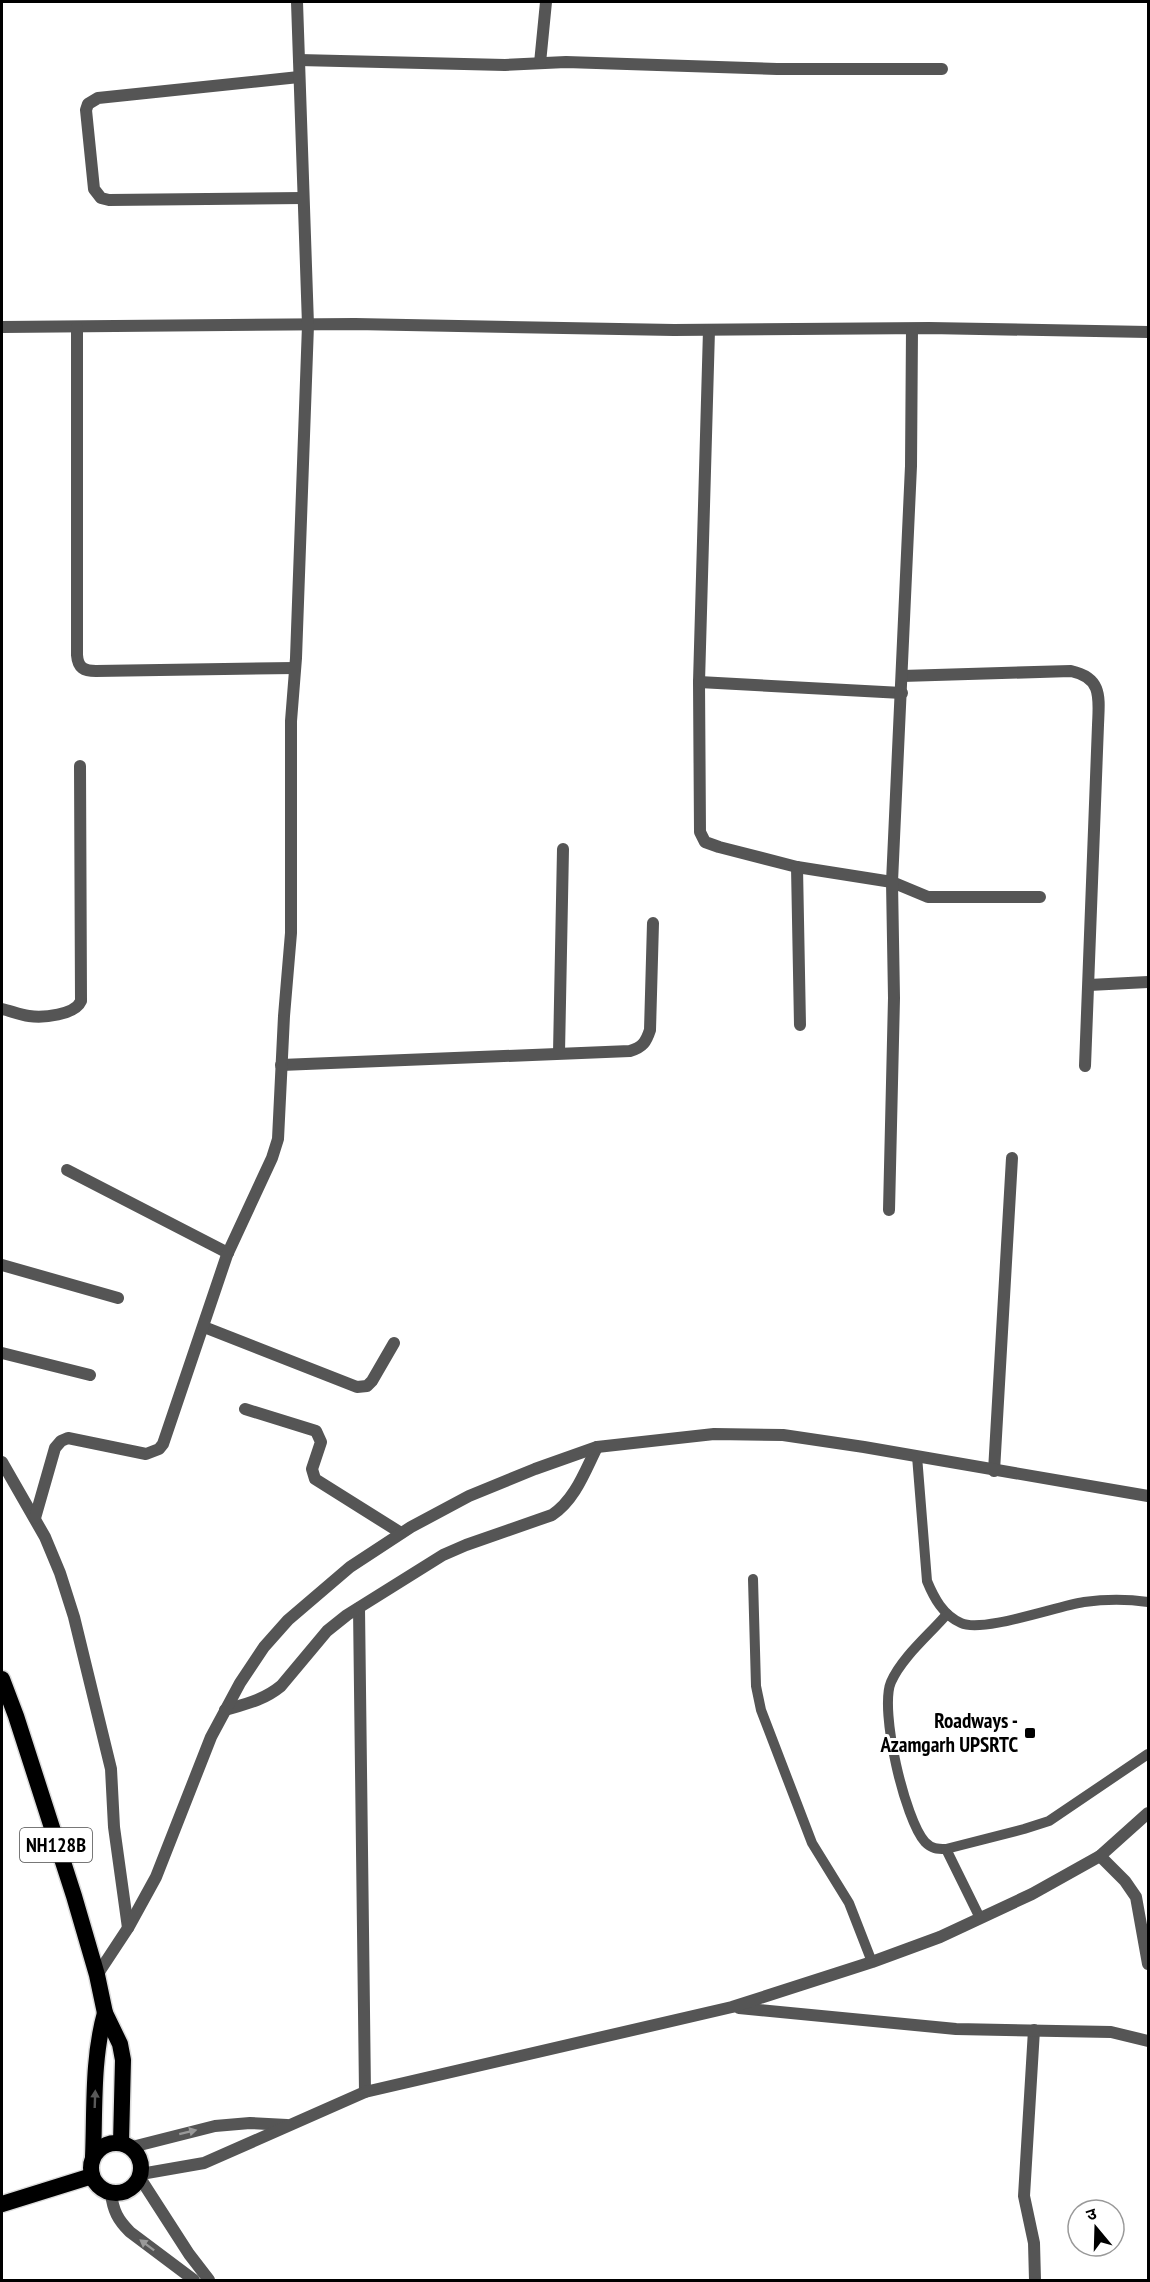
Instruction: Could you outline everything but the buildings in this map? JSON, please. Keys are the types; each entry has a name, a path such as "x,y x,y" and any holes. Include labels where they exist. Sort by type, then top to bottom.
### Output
{"highway":[{"name":"NH128B","path":"2,1679 16,1716 97,1975 105,2013 120,2044 123,2060 127,2145 138,2155 142,2164 141,2176"},
{"name":"NH128B","path":"92,2176 97,2055 99,2033 105,2013"},
{"path":"93,2157 100,2148 110,2143 127,2145"},
{"path":"2,2204 92,2176 99,2187 111,2193 123,2193 133,2187 141,2176"}],"street":[{"path":"35,1518 54,1448 61,1441 68,1438 146,1454 159,1449 163,1444 228,1253 273,1158 279,1122 291,933 291,721 308,325 297,2"},
{"path":"540,63 546,2"},
{"path":"299,60 777,69 942,69"},
{"path":"299,77 98,98 88,104 86,110 94,189 101,198 109,200 303,198"},
{"path":"2,327 308,325 1149,332"},
{"path":"77,327 77,655 81,668 85,671 295,668"},
{"path":"889,1210 894,998 892,882 911,466 912,329"},
{"path":"709,330 699,682 700,832 702,837 705,842 719,848 797,867 892,882 936,898 1040,897"},
{"path":"903,676 1071,671 1092,679 1099,709 1086,1066"},
{"path":"699,682 902,693"},
{"path":"2,1009 30,1016 50,1015 73,1010 81,1001 80,766"},
{"path":"559,1053 563,849"},
{"path":"797,867 800,1025"},
{"path":"281,1065 630,1051 646,1043 650,1030 653,923"},
{"path":"1089,985 1149,982"},
{"path":"994,1471 1012,1158"},
{"path":"67,1170 228,1253"},
{"path":"2,1265 118,1298"},
{"path":"204,1327 357,1387 367,1386 372,1381 394,1343"},
{"path":"2,1353 90,1375"},
{"path":"245,1409 316,1431 321,1442 312,1469 315,1479 401,1533"},
{"path":"97,1975 128,1928 156,1877 211,1737 246,1674 264,1647 288,1620 350,1567 401,1533 469,1496 597,1447 714,1434 783,1435 1149,1496"},
{"path":"225,1710 259,1701 270,1695 281,1686 336,1622 443,1556 466,1545 552,1515 562,1508 570,1499 597,1447"},
{"path":"2,1462 53,1554 66,1592 111,1769 114,1827 128,1928"},
{"path":"359,1608 364,2092"},
{"path":"209,2280 167,2221 141,2176 204,2163 364,2092 732,2007 872,1962 940,1937 1032,1894 1100,1856 1149,1813"},
{"path":"1100,1856 1125,1881 1136,1897 1149,1964"},
{"path":"732,2007 956,2029 1111,2032 1149,2041"},
{"path":"1034,2030 1024,2196 1034,2243 1035,2280"},
{"path":"127,2145 215,2126 250,2123 291,2126"},
{"path":"111,2193 113,2211 121,2223 194,2280"}],"lane":[{"path":"917,1456 927,1581 935,1600 947,1614 963,1624 980,1626 1084,1602 1136,1600 1149,1602"},
{"path":"753,1579 756,1686 761,1710 812,1843 849,1903 872,1962"},
{"path":"947,1614 897,1672 891,1683 888,1701 894,1762 914,1823 925,1841 934,1849 946,1849 1049,1821 1149,1754"},
{"path":"946,1849 980,1918"}],"place":[{"name":"Roadways - Azamgarh UPSRTC","path":"1030,1733"}]}
